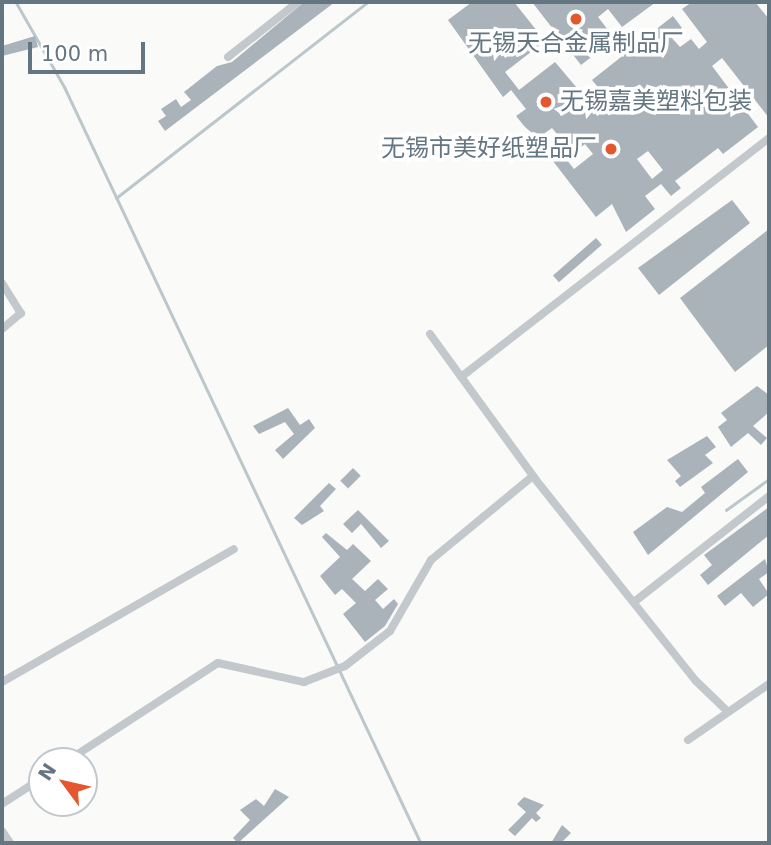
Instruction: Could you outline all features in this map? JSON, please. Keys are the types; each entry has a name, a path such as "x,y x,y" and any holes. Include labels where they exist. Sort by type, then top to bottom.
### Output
{"street":[{"path":"228,57 298,2"},
{"path":"461,377 769,138"},
{"path":"2,283 21,313 2,329"},
{"path":"430,334 533,476 634,602 726,710"},
{"path":"89,747 218,663 304,682 345,666 390,631 431,559 533,476"},
{"path":"634,602 769,496"},
{"path":"2,682 234,549"},
{"path":"688,740 726,710 769,684"},
{"path":"2,804 28,787"},
{"path":"2,831 10,843"}],"building":[{"path":"304,2 335,2 165,131 158,121 166,116 161,109 176,99 181,107 191,100 184,92 217,66 232,62"},
{"path":"472,2 514,2 545,41 505,72 519,90 555,62 594,108 607,98 592,80 673,16 682,28 671,37 680,47 691,39 699,49 707,42 682,9 692,2 755,2 769,19 769,118 722,58 712,66 758,127 723,154 718,148 675,181 681,188 671,196 661,184 645,196 655,209 626,232 612,204 596,217 546,152 562,140 552,128 538,138 525,127 516,116 526,109 511,90 503,97 448,20","holes":["585,144 593,154 574,169 566,159","648,151 663,170 652,179 637,159"]},
{"path":"532,2 656,2 622,27 608,9 598,17 615,39 581,65"},
{"path":"35,36 38,47 2,56 2,46"},
{"path":"732,200 750,223 659,295 638,268"},
{"path":"769,229 769,345 735,372 680,298"},
{"path":"596,238 602,245 559,282 553,275"},
{"path":"757,386 769,395 769,412 753,426 767,438 761,445 748,433 731,447 718,427 727,420 721,413"},
{"path":"288,408 300,425 309,419 315,428 283,459 275,450 294,434 285,422 259,434 253,426"},
{"path":"707,436 716,447 705,455 713,463 680,487 675,481 681,476 667,460"},
{"path":"738,459 748,472 648,555 633,532 667,507 682,512 705,493 701,487"},
{"path":"353,468 361,476 348,489 340,481"},
{"path":"329,483 336,489 320,506 324,511 302,525 294,518"},
{"path":"769,507 769,535 708,585 700,575 712,565 704,555"},
{"path":"358,510 389,541 381,548 361,524 352,533 343,524"},
{"path":"326,533 347,550 353,544 371,561 352,579 365,591 378,579 388,589 375,600 383,609 394,599 398,604 385,626 365,642 343,614 356,603 342,589 335,595 320,576 340,557 322,537"},
{"path":"765,559 769,572 759,579 769,594 753,607 741,593 725,606 717,596"},
{"path":"275,789 289,797 238,843 233,838 250,820 240,810 256,799 264,806"},
{"path":"524,797 544,805 536,813 541,818 536,822 532,818 515,836 508,830 526,812 517,804"},
{"path":"562,825 571,833 561,843 551,843"}],"waterway":[{"path":"16,2 65,88 421,843"},
{"path":"116,198 368,2"},
{"path":"726,510 769,479"}],"place":[{"name":"无锡天合金属制品厂","path":"576,19"},
{"name":"无锡嘉美塑料包装","path":"546,102"},
{"name":"无锡市美好纸塑品厂","path":"611,149"}]}
